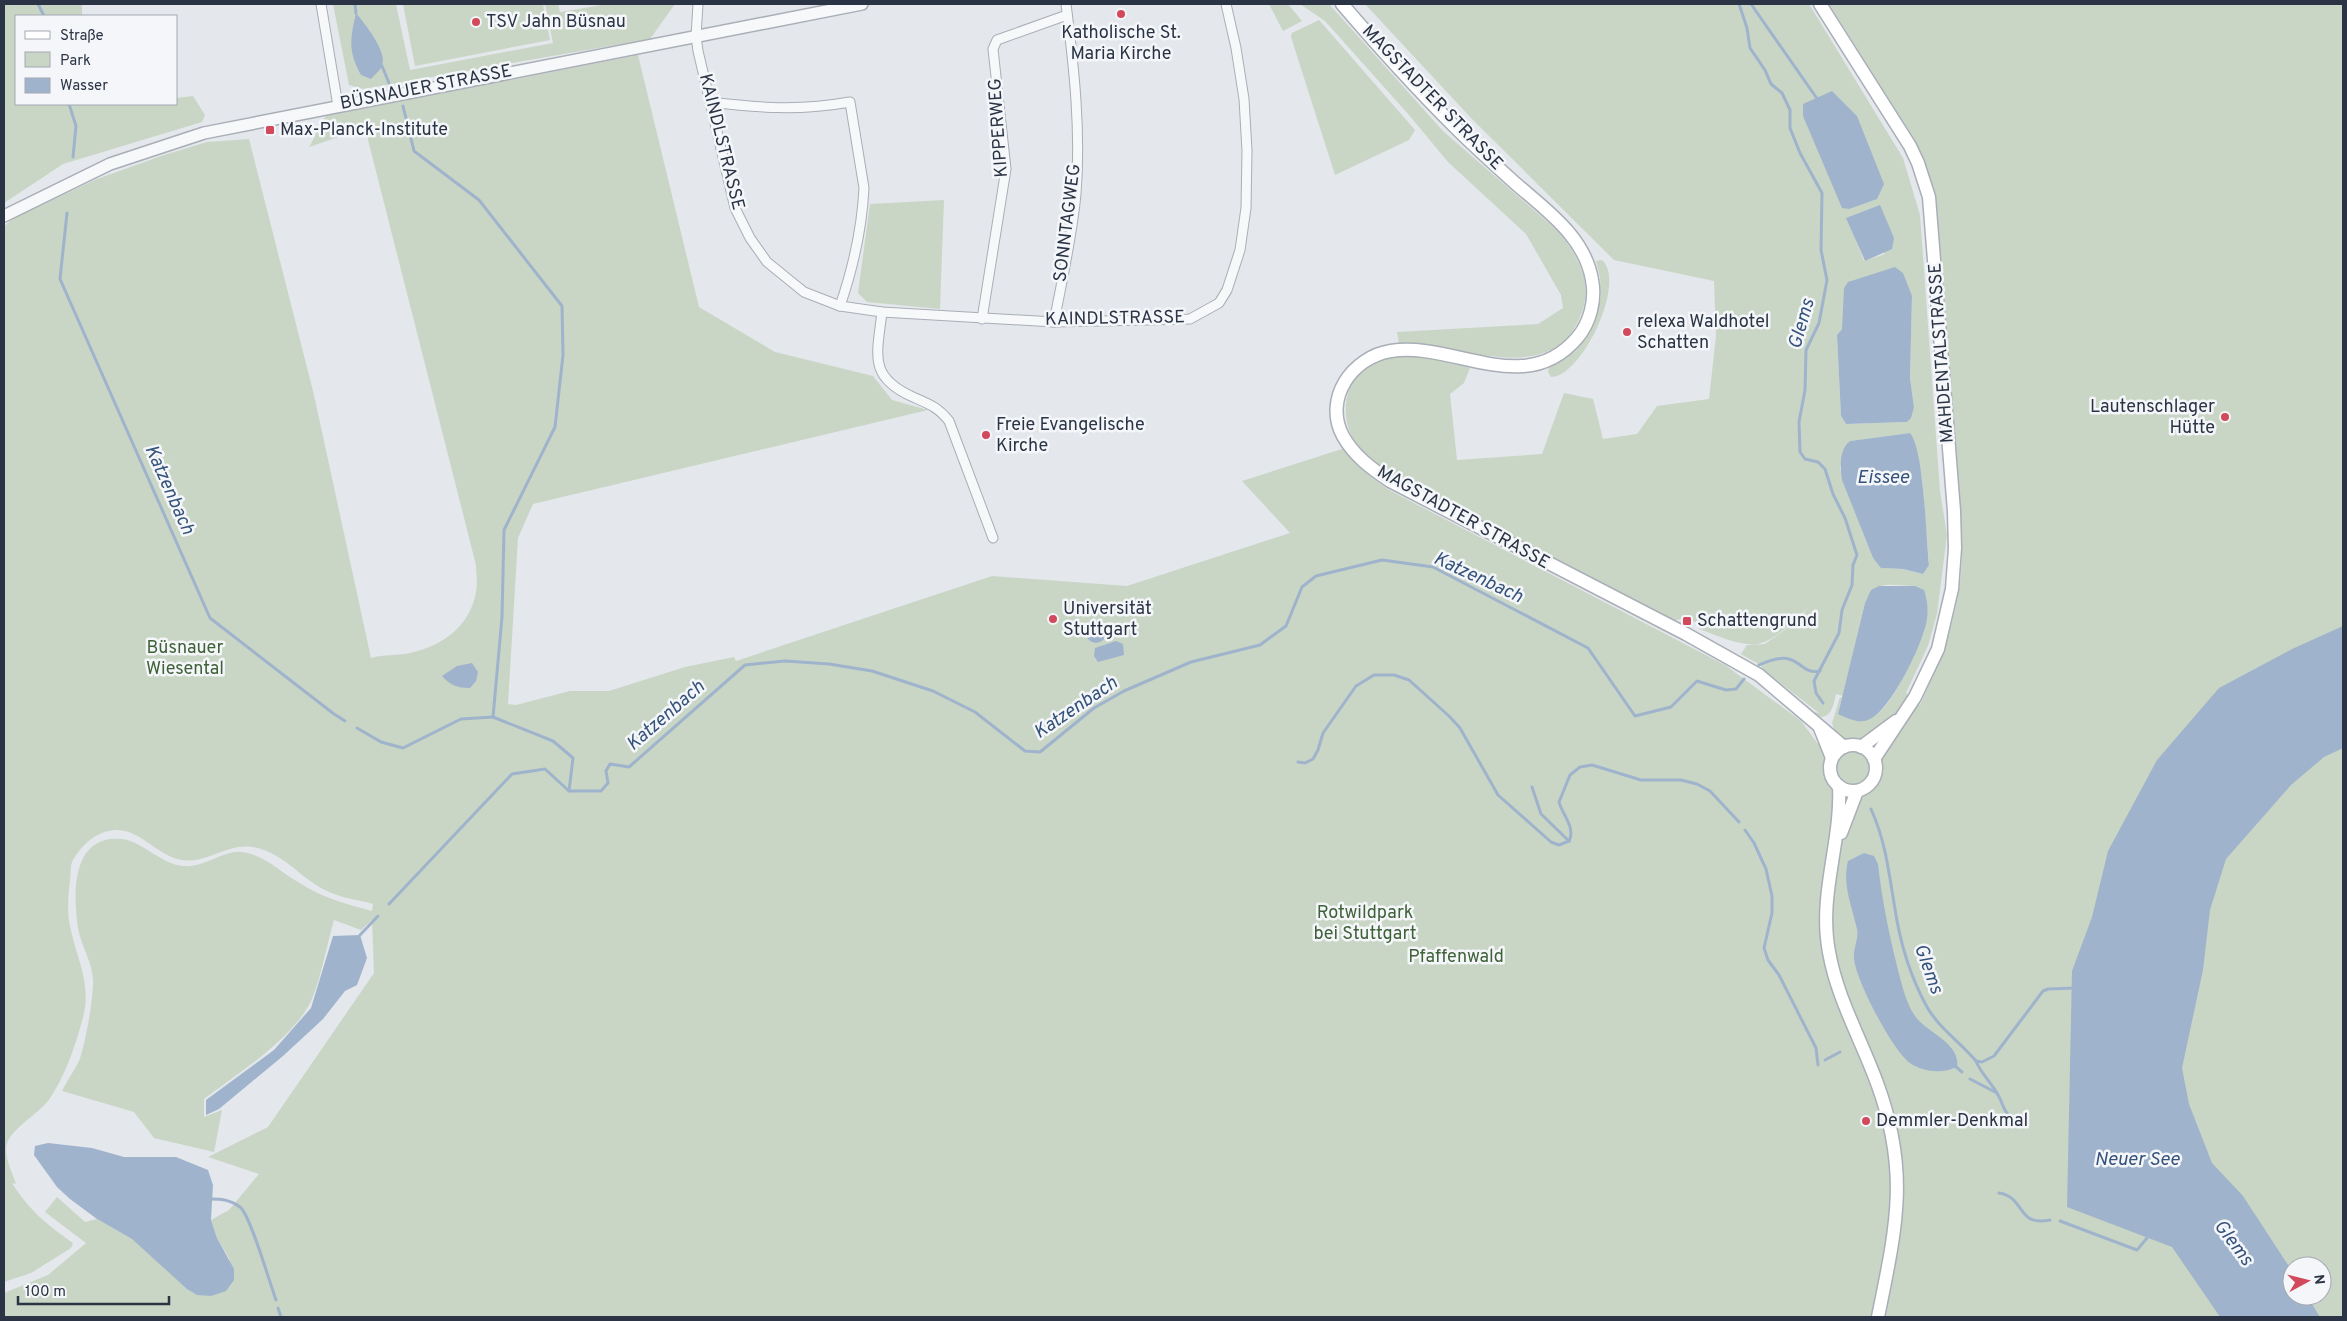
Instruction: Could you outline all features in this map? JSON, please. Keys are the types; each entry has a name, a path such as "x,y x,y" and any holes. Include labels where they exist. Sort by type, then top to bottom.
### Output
{"main road":[{"name":"MAGSTADTER STRASSE","path":"1342,4 1456,128 1570,234 1588,265 1593,291 1589,316 1580,335 1560,354 1539,363 1504,366 1405,350 1389,351 1365,360 1347,377 1341,391 1338,419 1344,436 1360,458 1390,481 1759,675 1788,698 1820,728 1830,733 1844,747"},
{"name":"MAHDENTALSTRASSE","path":"1820,4 1910,146 1924,180 1932,215 1954,511 1955,568 1948,612 1938,649 1915,697 1874,759"},
{"name":"MAHDENTALSTRASSE","path":"1861,746 1899,720"},
{"name":"MAGSTADTER STRASSE","path":"1820,728 1832,758"},
{"path":"1861,746 1874,759 1876,768 1872,780 1868,785 1857,791 1844,789 1839,786 1831,774 1832,758 1844,747 1861,746"},
{"path":"1839,786 1839,804 1825,902 1828,951 1846,1010 1883,1098 1893,1138 1898,1170 1896,1224 1878,1317"},
{"path":"1831,864 1857,791"}],"street":[{"path":"321,4 338,106"},
{"name":"KAINDLSTRASSE","path":"698,4 696,36 735,208 750,238 768,262 804,292 840,306 882,312 1054,322 1190,319 1218,303 1227,290 1240,250 1246,208 1247,151 1244,99 1236,48 1226,4"},
{"name":"BÜSNAUER STRASSE","path":"4,216 46,193 110,164 176,141 236,126 862,4"},
{"name":"SONNTAGWEG","path":"1054,322 1076,194 1078,147 1076,95 1066,4"},
{"name":"KIPPERWEG","path":"982,319 1006,169 992,49 997,40 1067,15"},
{"path":"710,102 767,109 823,107 850,102 864,188 852,271 840,306"},
{"path":"882,312 878,351 879,368 885,380 899,391 939,409 949,421 992,538"}],"green space":[{"path":"4,4 82,4 82,15 15,15 15,105 178,105 178,98 193,96 205,115 202,122 63,164 4,203"},
{"path":"333,4 396,4 410,70 553,43 545,4 558,4 560,12 608,4 675,4 650,39 363,89 349,85"},
{"name":"TSV Jahn Büsnau","path":"403,4 543,4 550,40 415,66"},
{"path":"1269,4 1288,4 1302,21 1283,31"},
{"path":"1300,4 1329,4 1443,131 1559,232 1581,268 1584,278 1585,298 1583,309 1573,331 1559,345 1542,354 1523,357 1503,357 1441,347 1399,343 1397,332 1538,324 1563,308 1561,295 1526,234 1448,162 1409,115 1325,21"},
{"name":"Rotwildpark bei Stuttgart","path":"1365,4 1809,4 1903,158 1920,215 1940,491 1947,535 1937,614 1928,646 1906,693 1920,705 1950,630 1960,583 1962,553 1955,428 1934,196 1927,168 1914,139 1829,4 2343,4 2343,1317 4,1317 4,1293 48,1275 86,1243 45,1212 57,1197 85,1222 97,1219 132,1239 151,1254 230,1260 217,1238 211,1220 229,1210 259,1174 208,1157 268,1127 374,973 372,920 361,930 334,920 318,982 303,1015 263,1055 204,1099 204,1117 222,1110 214,1152 154,1138 134,1112 62,1091 79,1061 89,1021 93,979 89,960 78,928 76,884 84,856 93,846 105,840 122,839 137,844 168,862 184,866 199,864 235,852 242,852 258,856 291,878 324,896 372,911 373,904 329,892 310,881 274,854 252,847 234,848 200,859 182,860 171,857 131,833 120,830 108,831 88,842 72,862 68,904 70,926 85,984 86,996 82,1021 68,1063 54,1092 48,1101 11,1136 6,1146 8,1162 16,1184 12,1183 18,1193 39,1216 73,1243 71,1248 31,1273 4,1282 4,226 16,217 97,179 164,155 207,142 249,139 314,395 371,658 422,650 453,633 468,615 476,592 476,565 365,128 309,147 326,116 638,55 699,307 775,352 873,376 892,400 928,410 533,504 518,538 508,704 516,705 570,691 609,691 685,667 734,657 736,661 992,576 1127,586 1290,533 1242,481 1345,448 1366,472 1389,490 1725,665 1801,721 1818,744 1835,731 1832,723 1840,697 1842,698 1839,709 1852,719 1864,721 1875,716 1885,707 1894,694 1922,638 1925,627 1924,619 1915,586 1885,585 1874,590 1869,595 1865,603 1843,696 1836,694 1833,707 1829,713 1826,716 1818,717 1814,712 1819,713 1761,668 1762,666 1741,654 1747,645 1765,644 1797,621 1808,608 1776,636 1757,644 1740,643 1723,638 1699,629 1698,624 1693,621 1692,624 1681,619 1671,621 1393,476 1368,457 1356,443 1346,419 1348,393 1353,382 1371,364 1394,357 1416,356 1470,368 1464,383 1450,394 1457,460 1542,454 1564,393 1593,399 1603,439 1637,434 1657,406 1709,399 1716,336 1714,281 1614,260 1471,118","holes":["1847,218 1885,254 1864,261","1912,296 1910,378 1914,407 1907,422 1846,424 1841,416 1837,335 1842,329","1910,433 1922,478 1929,564 1923,574 1903,569 1882,568 1873,558 1842,479 1840,467 1850,441"]},
{"path":"1319,20 1415,130 1409,140 1335,175 1291,37 1292,33"},
{"path":"944,200 940,309 867,302 858,293 870,204"},
{"path":"1602,260 1608,271 1609,288 1605,307 1597,327 1576,362 1563,373 1551,377 1548,372 1549,368 1577,350 1593,327 1601,297 1600,277 1596,261"}],"water":[{"path":"356,13 375,38 382,53 382,66 371,79 361,75 352,52 352,30"},
{"path":"1832,91 1857,116 1884,184 1877,199 1849,209 1842,208 1803,116 1803,104"},
{"path":"1880,205 1894,238 1892,249 1865,261 1846,218"},
{"path":"1895,267 1903,273 1912,296 1910,378 1914,407 1911,418 1907,422 1846,424 1841,416 1837,335 1842,329 1844,288 1848,282"},
{"name":"Eissee","path":"1910,433 1915,442 1924,495 1929,565 1923,574 1903,569 1881,568 1873,558 1841,475 1842,454 1846,444 1850,441"},
{"path":"1879,586 1915,586 1924,590 1927,618 1917,651 1894,693 1877,715 1868,720 1856,721 1838,714 1865,603 1871,590"},
{"path":"1096,623 1103,626 1106,633 1103,640 1096,643 1089,640 1086,633 1089,626"},
{"name":"Neuer See","path":"2343,626 2343,748 2324,757 2291,785 2226,859 2210,910 2203,970 2182,1068 2189,1104 2212,1163 2243,1196 2282,1256 2282,1306 2313,1306 2320,1317 2220,1317 2172,1247 2067,1207 2072,971 2092,917 2108,851 2157,760 2219,688 2292,649"},
{"path":"1116,641 1123,644 1124,655 1098,662 1094,656 1095,648"},
{"path":"472,663 478,672 476,681 470,688 454,685 442,676 457,666"},
{"path":"1864,853 1874,856 1878,864 1892,943 1909,1005 1920,1022 1954,1051 1957,1067 1945,1071 1933,1071 1910,1063 1885,1030 1861,982 1854,959 1857,929 1848,895 1846,870 1848,861"},
{"path":"360,935 367,958 357,985 345,991 323,1019 283,1056 219,1109 206,1115 206,1100 274,1050 311,1008 333,936"},
{"path":"48,1143 92,1148 124,1157 176,1157 208,1170 213,1185 211,1220 217,1238 234,1269 234,1280 226,1291 211,1296 197,1295 187,1289 132,1239 97,1219 70,1199 57,1187 34,1155 35,1146"}],"waterway":[{"name":"Katzenbach","path":"38,4 44,15"},
{"path":"355,4 356,13"},
{"name":"Glems","path":"1739,4 1747,28 1750,48 1765,70 1771,84 1782,93 1790,110 1790,128 1800,153 1822,193 1821,250 1827,280 1819,323 1806,350 1805,390 1799,422 1800,452 1805,459 1818,462 1825,469 1833,494 1845,518 1857,555 1853,565 1852,585 1842,610 1839,633 1814,681 1816,693 1823,703"},
{"path":"1751,4 1818,100"},
{"path":"382,66 389,83"},
{"name":"Katzenbach","path":"69,105 76,126 73,157"},
{"path":"403,106 414,151 479,200 562,306 563,355 555,427 504,530 502,617 493,717"},
{"name":"Katzenbach","path":"67,213 60,279 210,618 345,721"},
{"name":"Katzenbach","path":"357,728 381,742 403,748 461,719 493,717 553,741 573,758 569,791 601,791 608,783 606,771 610,764 629,767 745,665 785,661 829,664 872,671 933,691 975,712 1025,751 1040,752 1094,708 1124,691 1191,662 1260,645 1286,626 1302,587 1316,576 1382,560 1433,567 1588,648 1635,716 1671,707 1697,681 1726,690 1736,689 1744,679"},
{"name":"Katzenbach","path":"1759,665 1783,658 1791,659 1806,669 1820,671"},
{"path":"1298,762 1305,763 1313,759 1323,733 1356,686 1374,675 1394,675 1409,680 1449,716 1460,728 1498,795 1551,842 1559,845 1569,841 1571,836 1570,826 1559,802 1570,775 1580,767 1592,765 1641,780 1681,780 1697,784 1710,791 1739,822"},
{"path":"389,904 512,774 545,769 569,791"},
{"path":"1532,787 1541,814 1569,841"},
{"name":"Glems","path":"1871,809 1884,846 1903,947 1921,996 1932,1015 1976,1061 2009,1115"},
{"path":"1745,830 1754,843 1766,869 1772,896 1772,913 1764,948 1768,960 1779,975 1816,1048 1818,1065"},
{"path":"360,935 378,916"},
{"path":"1976,1061 1982,1062 1994,1056 2043,991 2048,989 2075,988"},
{"path":"1825,1060 1840,1052"},
{"path":"1955,1066 1962,1072"},
{"path":"1970,1079 1997,1093"},
{"path":"1999,1193 2014,1200 2026,1216 2031,1219 2039,1221 2050,1220"},
{"path":"211,1199 230,1201 244,1212 254,1235 276,1300"},
{"path":"2060,1221 2137,1250 2147,1238"},
{"path":"278,1308 281,1317"}],"place":[{"name":"Katholische St. Maria Kirche","path":"1121,14"},
{"name":"TSV Jahn Büsnau","path":"476,22"},
{"name":"Max-Planck-Institute","path":"270,130"},
{"name":"relexa Waldhotel Schatten","path":"1627,332"},
{"name":"Lautenschlager Hütte","path":"2225,417"},
{"name":"Freie Evangelische Kirche","path":"986,435"},
{"name":"Universität Stuttgart","path":"1053,619"},
{"name":"Schattengrund","path":"1687,621"},
{"name":"Demmler-Denkmal","path":"1866,1121"}],"park label":[{"name":"Büsnauer Wiesental","path":"185,658"},
{"name":"Pfaffenwald","path":"1456,957"}]}
